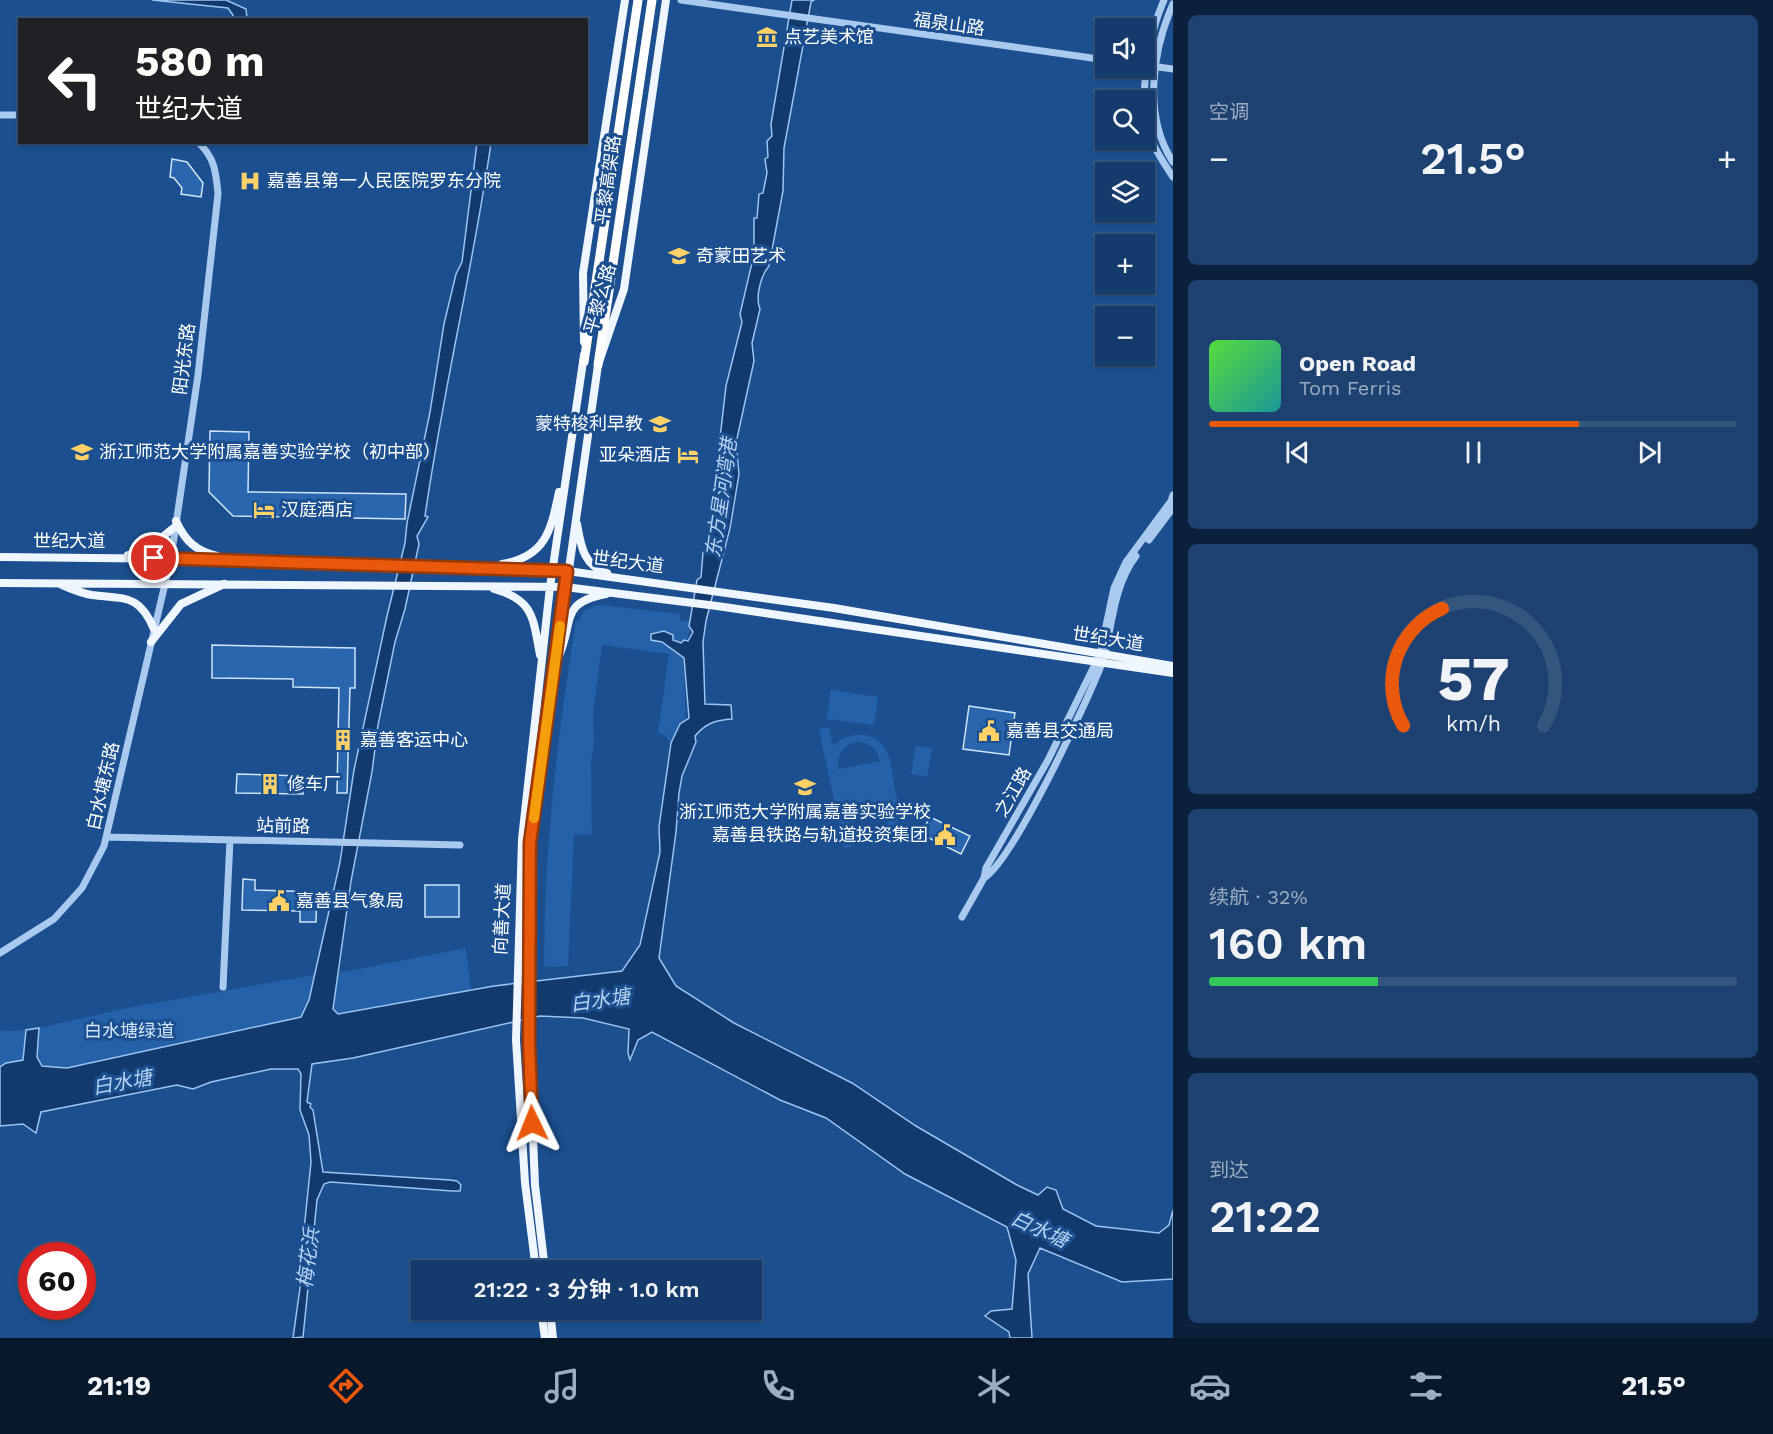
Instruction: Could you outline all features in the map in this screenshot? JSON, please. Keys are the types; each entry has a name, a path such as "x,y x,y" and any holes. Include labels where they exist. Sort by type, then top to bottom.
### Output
{"highway":[{"name":"平黎高架路","path":"584,362 638,0"},
{"name":"平黎高架路","path":"598,365 652,0"}],"main road":[{"name":"平黎公路","path":"553,569 584,362 584,273 625,0"},
{"name":"平黎公路","path":"567,571 598,365 624,289 666,0"},
{"path":"482,567 512,562 537,549 552,525 559,492 567,475"},
{"path":"576,514 580,547 585,556 592,565 619,577"},
{"path":"119,558 146,550 176,524 186,540 203,552 218,556 257,556 268,560"},
{"name":"世纪大道","path":"0,557 268,560 553,569 722,591 1102,658 1173,673"},
{"name":"向善大道","path":"535,1260 525,1183 516,1040 516,967 522,838 553,569"},
{"name":"向善大道","path":"544,1260 535,1185 529,1041 530,843 567,571"},
{"name":"世纪大道","path":"0,583 565,587 1173,666"},
{"path":"57,583 77,592 132,600 147,613 154,628"},
{"path":"151,642 181,604 226,583"},
{"path":"482,586 512,594 526,604 533,618 542,663"},
{"path":"554,667 565,643 571,612 578,602 589,597 614,593"},
{"path":"542,1320 545,1338"},
{"path":"551,1320 553,1338"}],"street":[{"name":"福泉山路","path":"681,0 816,21 1095,59"},
{"path":"1155,27 1164,0"},
{"path":"1173,4 1156,67 1155,118 1159,134 1173,162"},
{"path":"1156,67 1173,69"},
{"path":"0,115 18,115"},
{"name":"阳光东路","path":"164,583 171,558 198,375 218,194 216,174 210,153 200,144"},
{"path":"1155,149 1173,177"},
{"name":"之江路","path":"1102,658 1114,588 1126,562 1171,501 1173,495"},
{"name":"之江路","path":"962,916 1102,658 1119,589 1129,565 1173,508"},
{"name":"白水塘东路","path":"0,953 35,933 61,912 82,888 104,846 164,583"},
{"name":"站前路","path":"106,837 460,845"},
{"path":"224,987 230,840"}],"green space":[{"path":"601,605 680,614 680,620 691,622 683,660 686,718 679,724 670,743 665,735 658,733 669,654 602,645 593,713 592,834 574,835 568,966 544,967 549,837 569,664 576,621 580,621 587,609"},
{"path":"831,690 878,697 874,725 827,719"},
{"path":"829,727 833,746 847,737 862,734 877,740 887,753 899,817 893,831 882,840 868,843 853,840 854,846 844,848 819,729","holes":["857,742 872,747 880,761 839,769 842,751","889,809 887,824 874,834 857,831 848,818"]},
{"path":"916,746 932,748 927,777 911,774"},
{"path":"466,948 471,991 338,1014 333,1009 338,973"},
{"name":"白水塘绿道","path":"314,975 309,1000 301,1017 67,1068 42,1066 37,1057 39,1028 132,1007"},
{"path":"26,1030 23,1060 0,1067 0,1031"}],"water":[{"path":"152,0 226,0 246,9 247,18 233,18 228,8"},
{"path":"792,0 814,0 811,2 784,148 783,191 769,266 759,292 760,309 752,343 754,361 736,443 739,474 730,528 706,621 703,642 705,704 731,705 732,719 712,723 695,736 696,742 682,776 659,958 676,986 734,1023 852,1083 916,1126 1017,1185 1038,1195 1047,1187 1056,1190 1063,1209 1096,1226 1159,1233 1169,1225 1173,1210 1173,1279 1122,1282 1040,1248 1028,1274 1032,1338 1010,1338 1009,1332 985,1316 991,1311 1012,1309 1016,1260 1007,1227 905,1174 826,1118 780,1100 652,1032 638,1040 630,1060 629,1029 583,1018 540,1016 353,1058 312,1064 307,1102 311,1104 310,1107 313,1110 323,1172 450,1180 457,1181 461,1185 460,1191 452,1191 330,1182 324,1184 317,1200 303,1337 293,1338 300,1288 306,1267 304,1230 311,1162 309,1135 300,1110 301,1074 298,1069 271,1069 211,1082 193,1089 177,1085 41,1112 36,1133 23,1124 0,1126 0,1067 6,1063 23,1060 26,1030 39,1028 37,1057 42,1066 67,1068 301,1017 309,1000 340,862 354,770 405,543 444,324 456,274 462,262 477,144 491,144 484,190 440,422 425,516 428,517 417,536 419,544 378,725 372,772 351,881 333,1009 338,1014 494,986 622,971 640,945 660,852 659,827 671,743 680,724 689,718 684,658 662,642 651,640 651,634 664,631 673,635 673,640 681,643 684,640 688,641 693,632 689,626 697,580 701,577 703,553 708,546 719,486 716,473 726,386 742,322 740,314 754,254 754,218 757,218 759,194 763,193 767,173 765,159 768,157 767,141 772,136 771,124"}],"building":[{"path":"172,159 187,162 203,183 201,197 181,194 182,188 174,178 170,177"},
{"path":"210,431 249,432 248,492 406,494 405,519 233,516 209,492"},
{"name":"嘉善客运中心","path":"212,645 355,648 355,688 350,688 347,793 337,793 339,688 293,687 293,679 212,678"},
{"name":"嘉善县交通局","path":"969,706 1015,713 1009,755 963,749"},
{"name":"修车厂","path":"237,774 303,776 303,794 236,793"},
{"name":"嘉善县铁路与轨道投资集团","path":"930,817 970,836 961,854 921,834"},
{"name":"嘉善县气象局","path":"243,879 255,880 255,890 317,892 316,922 300,922 300,911 242,910"},
{"path":"425,885 459,885 459,917 425,917"}],"slow traffic":[{"path":"534,818 560,626"}],"place":[{"name":"点艺美术馆","path":"767,37"},
{"name":"嘉善县第一人民医院罗东分院","path":"250,181"},
{"name":"奇蒙田艺术","path":"679,256"},
{"name":"蒙特梭利早教","path":"660,424"},
{"name":"浙江师范大学附属嘉善实验学校（初中部）","path":"82,452"},
{"name":"亚朵酒店","path":"688,455"},
{"name":"汉庭酒店","path":"264,510"},
{"name":"嘉善县交通局","path":"989,731"},
{"name":"嘉善客运中心","path":"343,740"},
{"name":"修车厂","path":"270,784"},
{"name":"浙江师范大学附属嘉善实验学校","path":"805,787"},
{"name":"嘉善县铁路与轨道投资集团","path":"945,835"},
{"name":"嘉善县气象局","path":"279,901"}],"route":[{"path":"154,558 437,565 567,571 530,843 529,1041 532,1123"}],"water label":[{"name":"东方星河湾港","path":"721,498"},
{"name":"白水塘","path":"600,1000"},
{"name":"白水塘","path":"122,1082"},
{"name":"白水塘","path":"1040,1229"},
{"name":"梅花浜","path":"308,1258"}]}
